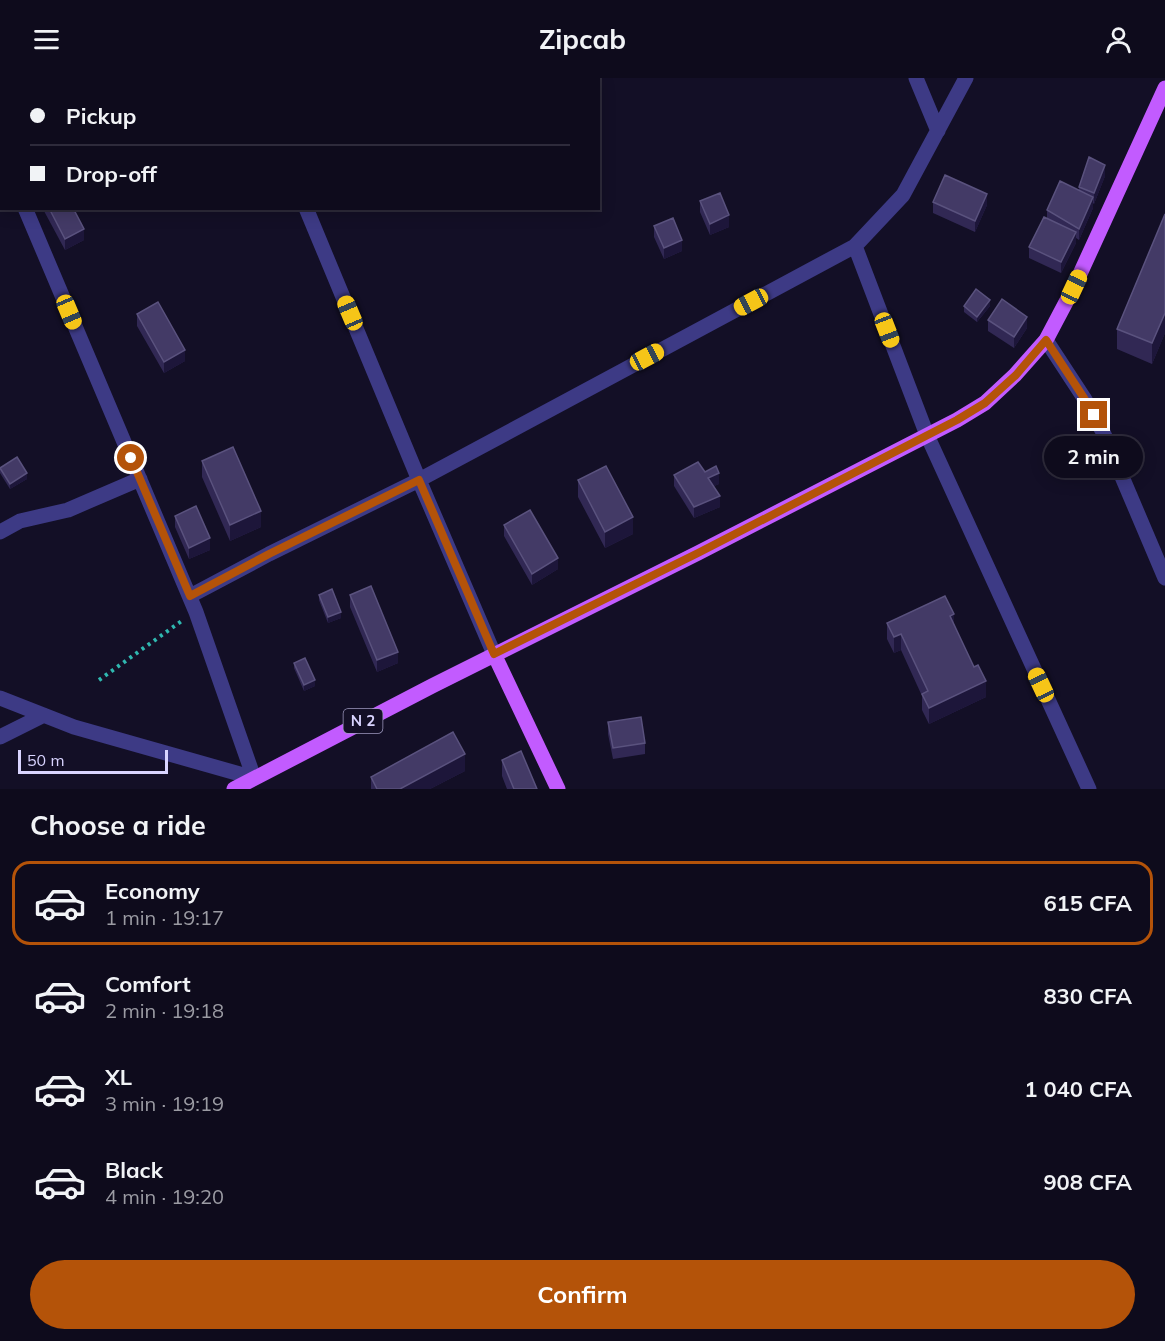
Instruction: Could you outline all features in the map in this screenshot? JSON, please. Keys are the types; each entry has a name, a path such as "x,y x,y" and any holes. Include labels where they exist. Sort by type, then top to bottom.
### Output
{"main road":[{"name":"N 2","path":"234,789 494,654 698,553 957,420 985,403 1016,375 1046,340 1074,287 1165,88"},
{"path":"494,654 558,789"}],"street":[{"path":"916,78 938,131"},
{"path":"190,596 419,480 855,246 903,195 966,78"},
{"path":"26,210 190,596 254,778"},
{"path":"307,210 494,654"},
{"path":"855,246 927,435 1089,789"},
{"path":"1046,340 1103,432 1165,578"},
{"path":"0,532 20,521 68,510 140,479"},
{"path":"0,698 74,727 254,778"},
{"path":"0,737 44,715"}],"path":[{"path":"99,680 196,612"}],"building":[{"path":"1089,157 1105,165 1094,193 1079,187"},
{"path":"945,175 987,194 975,221 933,202"},
{"path":"1060,181 1093,197 1079,229 1047,210"},
{"path":"720,193 729,215 710,224 700,201"},
{"path":"50,210 74,210 84,229 65,239"},
{"path":"1165,214 1165,313 1152,343 1117,329"},
{"path":"1044,217 1076,232 1061,262 1029,247"},
{"path":"673,218 682,240 664,248 654,226"},
{"path":"976,289 990,300 977,317 964,306"},
{"path":"1002,299 1027,317 1014,337 988,320"},
{"path":"158,302 185,350 164,362 137,314"},
{"path":"233,447 261,511 230,525 202,461"},
{"path":"17,457 27,473 10,484 0,468"},
{"path":"698,462 705,472 716,466 719,473 708,478 720,496 694,507 674,475"},
{"path":"606,466 633,517 605,532 578,480"},
{"path":"196,506 210,538 189,548 175,516"},
{"path":"530,510 558,558 532,574 504,525"},
{"path":"371,586 398,652 377,660 350,595"},
{"path":"332,589 341,612 328,617 319,595"},
{"path":"945,596 954,614 950,616 974,667 978,665 986,681 929,708 922,694 928,691 901,634 894,637 887,623"},
{"path":"305,658 315,680 304,685 294,663"},
{"path":"641,717 645,743 613,748 608,722"},
{"path":"453,732 465,754 400,789 377,789 371,777"},
{"path":"521,751 537,789 514,789 502,760"}],"route":[{"path":"131,458 190,596 419,480 494,654 698,553 957,420 985,403 1016,375 1046,340 1094,415"}]}
